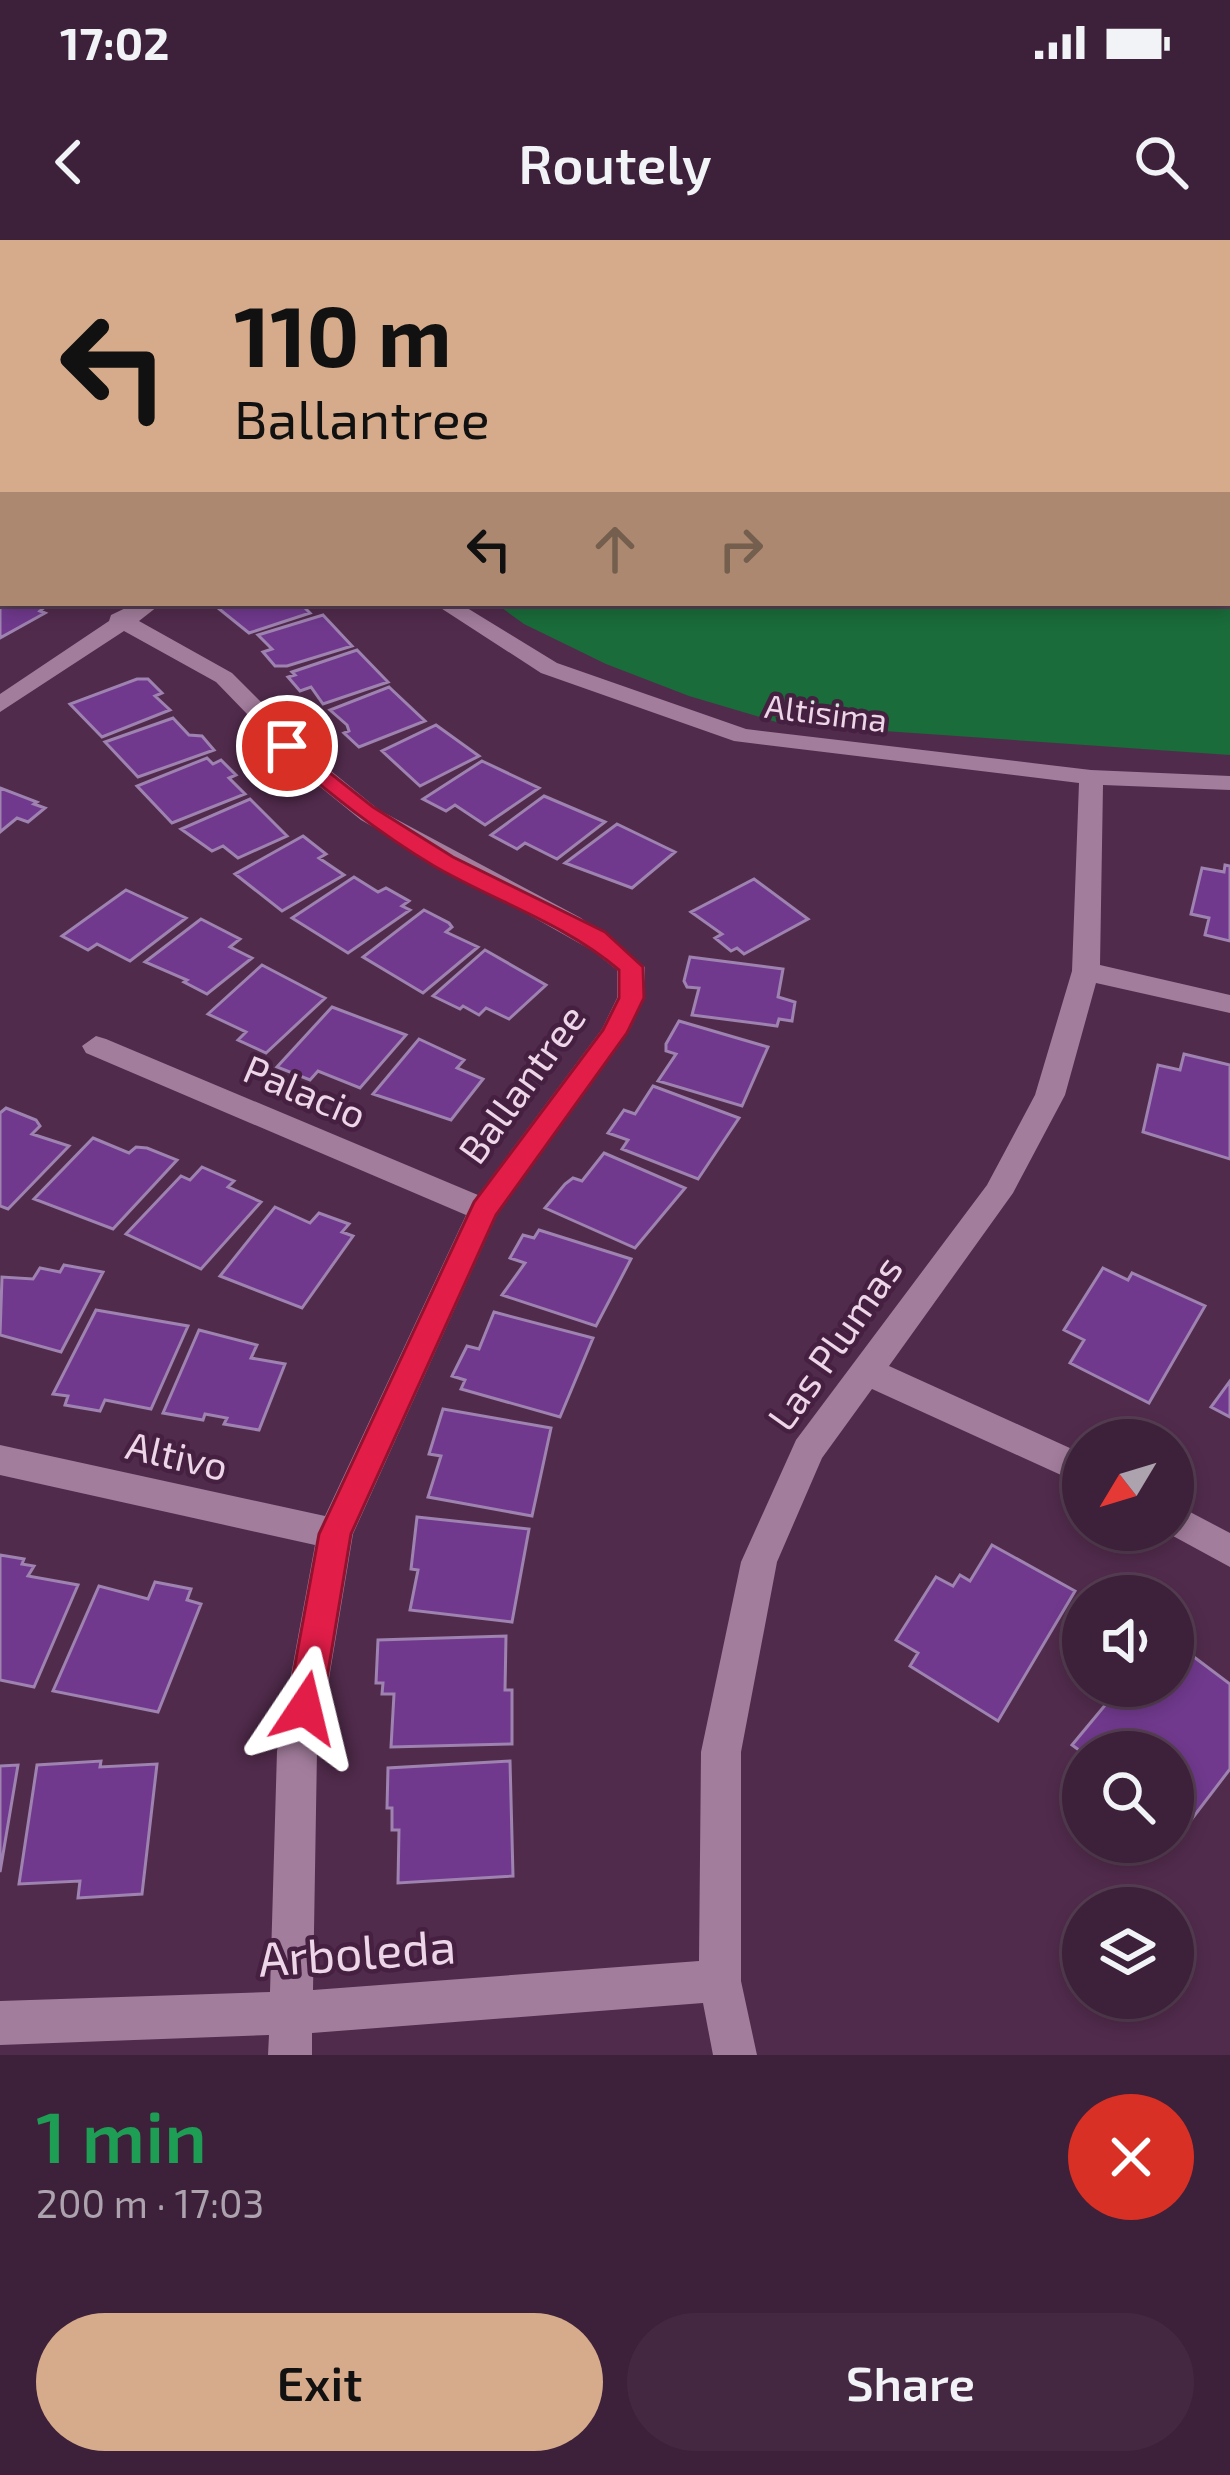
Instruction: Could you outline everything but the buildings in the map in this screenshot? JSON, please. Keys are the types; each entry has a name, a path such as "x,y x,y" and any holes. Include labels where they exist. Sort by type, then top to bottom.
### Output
{"street":[{"path":"0,705 145,606"},
{"name":"Altisima","path":"449,606 549,668 742,736 1091,777 1230,783"},
{"name":"Ballantree","path":"119,620 197,657 237,688 287,746 364,812 445,862 596,937 631,967 632,998 614,1033 484,1210 335,1534 297,1751 290,2034"},
{"name":"Las Plumas","path":"736,2055 720,1981 721,1751 759,1562 808,1450 998,1192 1050,1095 1086,971 1091,777"},
{"path":"1086,971 1230,1004"},
{"name":"Palacio","path":"96,1046 484,1210"},
{"path":"866,1371 1062,1460"},
{"name":"Altivo","path":"0,1460 335,1534"},
{"path":"1194,1530 1230,1551"},
{"name":"Arboleda","path":"0,2023 290,2034 720,1981"}],"green space":[{"path":"499,606 1230,606 1230,755 783,724 689,696 606,664 524,624"}],"route":[{"path":"287,746 364,812 445,862 596,937 631,967 632,998 614,1033 484,1210 335,1534 305,1708"}]}
